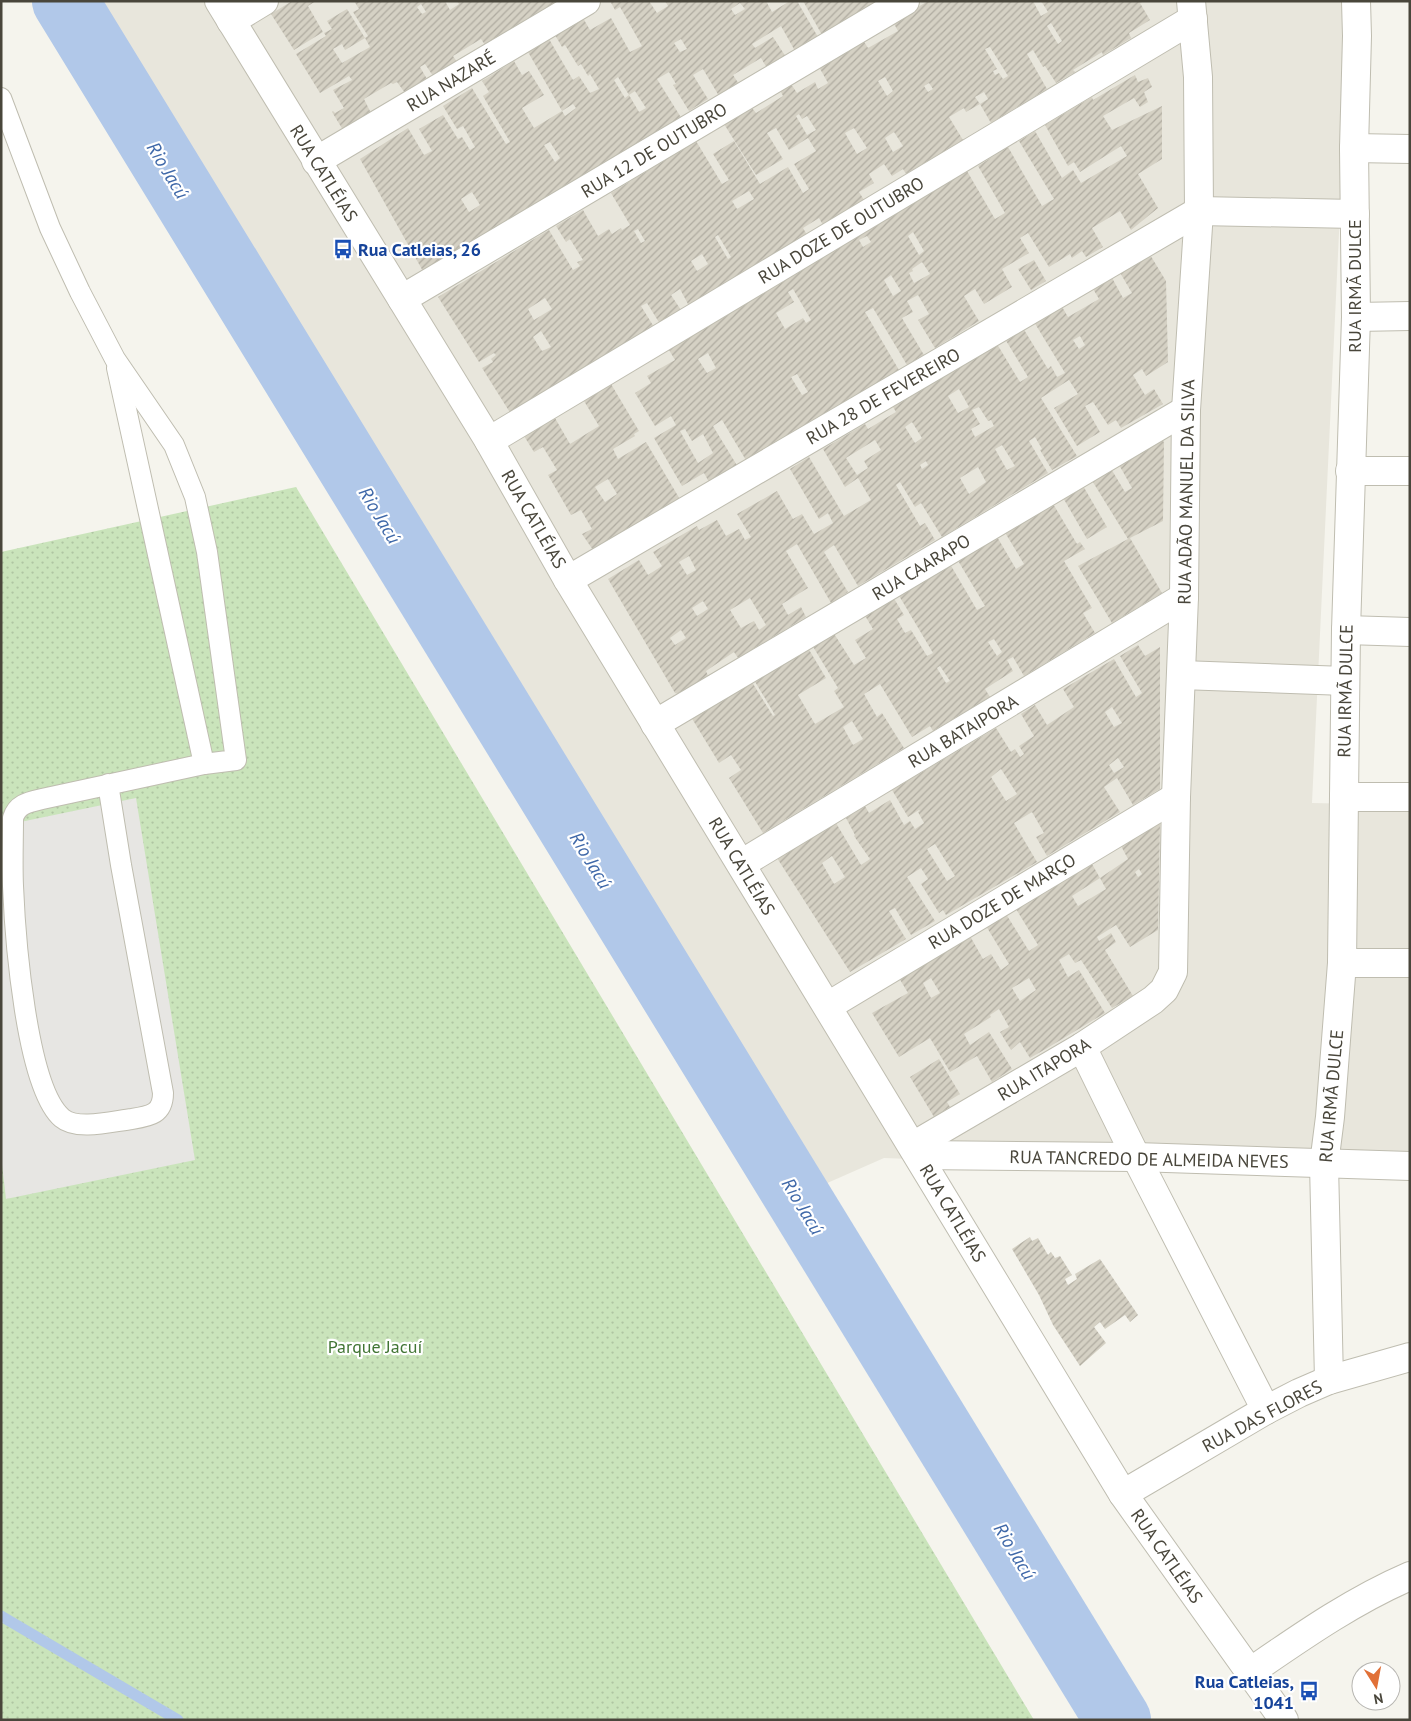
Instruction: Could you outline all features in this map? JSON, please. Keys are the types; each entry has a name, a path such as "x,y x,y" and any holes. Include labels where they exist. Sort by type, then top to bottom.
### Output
{"street":[{"path":"225,11 264,1"},
{"name":"RUA NAZARÉ","path":"316,161 586,1"},
{"name":"RUA 12 DE OUTUBRO","path":"402,299 905,1"},
{"name":"RUA IRMÃ DULCE","path":"1329,1380 1324,1164 1330,1116 1342,963 1346,630 1356,317 1354,148 1356,1"},
{"name":"RUA ADÃO MANUEL DA SILVA","path":"1169,983 1174,963 1176,797 1184,597 1186,410 1199,211 1198,77 1192,10"},
{"name":"RUA DOZE DE OUTUBRO","path":"489,441 1192,10"},
{"name":"RUA CATLÉIAS","path":"225,11 489,441 568,580 1123,1494 1284,1720"},
{"path":"1354,148 1410,149"},
{"path":"1199,211 1355,214"},
{"name":"RUA 28 DE FEVEREIRO","path":"568,580 1199,211"},
{"path":"1356,317 1410,316"},
{"name":"RUA CAARAPO","path":"655,724 1186,410"},
{"path":"1350,472 1410,471"},
{"name":"RUA BATAIPORA","path":"741,864 1184,597"},
{"path":"1346,630 1410,632"},
{"path":"1181,675 1345,680"},
{"name":"RUA DOZE DE MARÇO","path":"828,1006 1176,797"},
{"path":"1344,797 1410,797"},
{"path":"1342,963 1410,963"},
{"name":"RUA ITAPORA","path":"915,1151 1082,1047 1153,1000 1169,983"},
{"path":"1082,1047 1136,1157 1266,1410"},
{"name":"RUA TANCREDO DE ALMEIDA NEVES","path":"915,1151 1410,1166"},
{"name":"RUA DAS FLORES","path":"1123,1494 1266,1410 1329,1380 1410,1357"},
{"path":"1250,1672 1317,1626 1382,1588 1410,1576"}],"lane":[{"path":"1,98 50,228 80,292 115,359 174,445 196,497 208,552 236,760 204,764 108,784 27,803 18,807 13,818 13,886 20,971 32,1050 42,1083 51,1102 62,1118 75,1125 141,1118 157,1111 163,1102 108,784"},
{"path":"115,359 204,764"}],"shaded area":[{"path":"54,1 1350,1 1312,803 1410,805 1410,1178 884,1158 791,1199"},
{"path":"136,798 195,1160 6,1199 1,1156 1,826"}],"green space":[{"name":"Parque Jacuí","path":"296,487 1034,1720 1,1720 1,552"}],"building":[{"path":"292,1 316,1 308,6 323,32 294,50 271,14"},
{"path":"354,1 445,1 450,10 459,4 457,1 558,1 485,45 481,39 453,56 457,62 433,76 425,64 420,67 427,79 405,93 397,82 391,83 364,99 371,113 343,130 332,112 335,113 344,108 333,90 352,80 349,76 320,93 296,54 326,36 324,33 332,29 327,21 347,9 365,38 368,36 353,12 359,9","holes":["421,4 426,12 422,14 417,7","365,38 370,47 342,63 333,49 342,44 345,50"]},
{"path":"610,1 649,1 657,13 668,6 665,1 766,1 772,12 790,1 797,1 818,37 795,51 781,26 752,44 755,48 773,37 786,57 767,68 761,58 733,75 739,84 719,96 703,69 693,75 708,99 689,111 673,85 676,84 669,72 657,79 682,119 424,273 360,159 408,128 424,155 432,151 419,129 443,115 458,139 462,137 470,150 475,147 463,126 457,129 443,106 472,88 506,144 510,142 483,96 489,92 482,81 514,61 522,75 529,71 544,95 522,108 534,128 562,111 528,52 549,39 573,80 579,76 590,93 599,89 590,74 588,76 581,64 578,66 565,45 562,47 555,35 583,18 590,30 611,18 630,52 642,46 620,7 615,10","holes":["740,3 745,9 735,15 731,9","681,39 687,49 680,52 674,43","618,77 629,95 625,98 614,80","635,91 646,108 639,112 629,95","573,104 576,108 565,116 562,111","550,142 560,158 555,162 544,145","472,192 480,205 469,212 461,199"]},
{"path":"803,1 879,1 822,35"},
{"path":"928,1 1033,1 1041,16 1048,12 1041,1 1144,1 1140,3 1150,20 1129,33 1131,38 1103,55 1102,52 1056,83 1045,66 1043,67 1033,50 1027,54 1047,89 991,123 980,104 966,112 964,108 949,117 963,140 906,174 903,169 892,176 884,164 869,174 874,183 859,192 864,200 823,225 819,218 803,228 807,235 689,306 680,289 671,295 681,310 660,324 647,303 641,306 654,327 511,414 482,368 493,362 491,359 496,355 494,353 479,362 438,297 549,230 573,270 580,266 577,262 583,260 570,239 566,242 556,226 583,210 598,236 609,229 612,234 621,228 622,230 630,225 611,193 696,141 722,184 729,180 713,154 734,141 760,184 788,167 803,193 809,189 794,164 816,151 808,138 789,150 776,128 767,133 783,159 756,175 724,124 752,108 756,113 783,96 780,90 791,84 797,93 815,82 818,89 828,83 819,67 863,40 868,48 898,31 893,22","holes":["1051,23 1062,41 1058,44 1047,26","990,47 1008,76 1003,79 999,73 995,75 993,71 997,69 985,49","885,77 893,91 887,96 878,81","929,83 933,89 928,92 924,86","984,92 988,99 980,104 975,97","799,114 802,119 807,116 816,130 807,135 796,116","854,128 867,148 857,154 845,133","894,132 903,146 893,152 885,138","749,191 754,199 737,209 732,201","638,229 645,241 641,243 634,231","718,235 731,257 728,259 715,237","702,254 708,264 697,271 691,261","545,298 552,309 534,320 528,309","541,331 551,347 542,351 533,337"]},
{"path":"1135,75 1138,82 1148,78 1152,87 1144,92 1148,102 1140,107 1134,98 1103,116 1112,130 1162,106 1162,159 1138,174 1158,208 1131,230 1120,211 1092,228 1103,247 1086,257 1082,251 1072,258 1070,254 1049,267 1028,233 1020,238 1029,253 1002,269 1012,287 984,304 975,289 964,296 979,321 935,348 918,320 929,314 918,295 907,301 913,312 902,318 924,355 907,365 873,308 865,312 899,370 747,462 722,420 713,426 738,467 710,484 704,473 682,486 654,438 676,425 671,416 655,426 635,393 651,383 647,376 675,360 669,350 967,171 995,219 1005,213 978,166 1008,147 1042,206 1054,199 1019,141 1035,131 1062,178 1073,170 1081,183 1127,156 1121,146 1080,172 1074,162 1068,166 1045,125 1092,97 1093,100","holes":["913,232 924,251 919,255 908,236","867,236 871,242 863,247 859,240","922,262 930,274 914,283 909,273 913,271 912,269","891,275 901,291 893,296 884,280","793,289 811,320 806,323 803,318 785,329 776,313 794,302 788,292","708,353 716,368 707,373 698,359","797,374 808,392 802,395 791,377","685,429 692,441 703,434 713,453 698,463 680,431"]},
{"path":"1149,253 1166,281 1168,362 1146,376 1142,369 1133,375 1145,395 1154,389 1163,404 1121,428 1116,420 1108,425 1093,402 1085,406 1100,432 1077,446 1054,408 1078,394 1069,380 1041,398 1077,456 1052,470 1040,450 1042,449 1035,437 1029,441 1048,473 942,537 921,503 915,507 900,482 896,485 920,526 925,523 935,540 858,586 834,545 824,552 848,592 831,603 797,544 786,551 808,588 782,604 788,615 801,607 806,617 738,658 734,652 706,671 708,676 678,694 675,693 608,579 639,560 648,575 662,566 653,552 697,526 699,530 717,520 726,536 739,529 745,540 751,537 737,514 777,491 793,519 802,514 814,534 833,523 828,513 819,519 790,469 809,457 844,516 871,500 858,478 845,487 823,449 865,424 868,429 896,412 893,407 997,344 1020,382 1028,377 1005,339 1023,328 1048,369 1051,366 1057,377 1065,373 1034,322 1061,305 1068,317 1099,299 1092,287 1111,276 1123,298 1132,293 1119,271","holes":["1080,336 1085,345 1079,349 1073,340","959,389 969,407 958,413 948,396","979,407 988,421 991,420 994,426 975,437 971,429 980,424 972,410","912,422 922,438 915,443 905,427","875,440 881,450 864,461 868,468 857,475 846,458","1002,445 1015,466 1007,470 995,449","926,461 928,465 922,469 920,465","978,467 986,482 969,494 960,478","689,556 696,570 687,575 679,562","750,598 766,625 759,630 754,621 741,628 730,610","703,601 708,609 697,616 692,608","681,630 686,638 675,645 670,638"]},
{"path":"1034,260 1046,281 1031,290 1018,269"},
{"path":"611,384 639,431 634,434 635,436 613,449 618,459 646,442 681,501 595,553 582,534 592,529 581,510 571,515 548,475 557,470 543,447 534,452 524,436 555,418 570,444 599,426 584,401","holes":["608,479 617,494 605,502 595,487"]},
{"path":"1159,438 1164,442 1163,521 1130,538 1162,593 1112,623 1078,566 1128,539 1091,479 1110,467 1125,492 1132,488 1118,463"},
{"path":"1082,484 1107,527 1087,539 1062,496"},
{"path":"1052,502 1077,544 1080,542 1085,549 1064,561 1092,608 1083,613 1095,633 1024,676 1013,657 1007,660 1013,671 985,689 990,697 933,731 930,726 912,737 880,684 864,694 877,717 882,713 904,748 763,833 729,778 741,770 731,755 719,763 691,717 752,682 773,716 775,715 754,680 808,648 826,678 798,695 815,724 844,707 834,691 838,688 812,645 833,632 854,665 866,658 855,640 873,629 864,614 893,597 904,615 897,619 905,633 911,630 927,656 933,653 898,594 950,564 977,610 985,606 957,559 996,535 1016,569 1024,564 1004,531","holes":["994,639 1002,652 997,656 988,642","940,666 950,681 946,683 937,668","852,721 863,739 853,745 843,727"]},
{"path":"1138,645 1145,656 1160,647 1160,789 1133,805 1117,778 1104,787 1120,812 1047,856 1036,837 1044,833 1032,812 1014,823 1037,862 946,915 943,910 939,913 921,884 928,879 921,868 907,877 935,921 911,935 895,908 889,911 906,939 850,972 777,858 836,823 861,865 870,859 854,836 846,818 865,806 869,813 890,800 904,825 910,821 915,829 924,823 918,812 920,811 919,810 908,817 892,790 996,728 1011,752 1015,749 1020,757 1024,754 1019,746 1034,736 1021,714 1035,705 1047,725 1074,707 1063,689 1114,659 1136,697 1142,693 1120,656","holes":["1112,707 1122,723 1114,727 1105,712","1118,758 1124,767 1114,773 1109,765","1001,769 1017,794 1006,801 991,777","935,844 955,876 947,881 927,849","832,856 845,877 834,884 822,863"]},
{"path":"1160,823 1158,930 1130,947 1116,925 1097,937 1099,941 1111,933 1116,942 1105,950 1133,996 1112,1008 1081,960 1075,963 1069,954 1059,960 1068,977 1079,970 1105,1013 1030,1058 1020,1042 1011,1050 1000,1032 1009,1027 999,1009 990,1015 991,1017 964,1034 970,1045 989,1032 1012,1069 992,1082 977,1056 950,1072 930,1038 899,1057 872,1013 908,993 899,978 970,936 983,959 991,954 1001,970 1009,964 986,926 1006,914 1029,951 1038,945 1016,909 1092,864 1100,878 1128,859 1121,846","holes":["1139,869 1142,874 1138,877 1135,872","1100,878 1106,889 1078,906 1072,896","931,978 940,993 931,998 923,983","1029,978 1036,990 1020,1001 1012,988"]},
{"path":"939,1059 960,1094 947,1102 950,1107 934,1117 910,1077"},
{"path":"1030,1237 1032,1241 1038,1238 1048,1255 1051,1252 1055,1258 1060,1256 1072,1275 1065,1279 1068,1285 1077,1279 1075,1274 1100,1259 1138,1315 1130,1322 1125,1315 1105,1329 1100,1322 1094,1327 1106,1343 1080,1366 1053,1325 1039,1295 1012,1249"}],"waterway":[{"name":"Rio Jacú","path":"65,1 1118,1720"},
{"path":"1,1616 178,1720"}],"place":[{"name":"Rua Catleias, 26","path":"343,249"},
{"name":"Rua Catleias, 1041","path":"1309,1691"}]}
